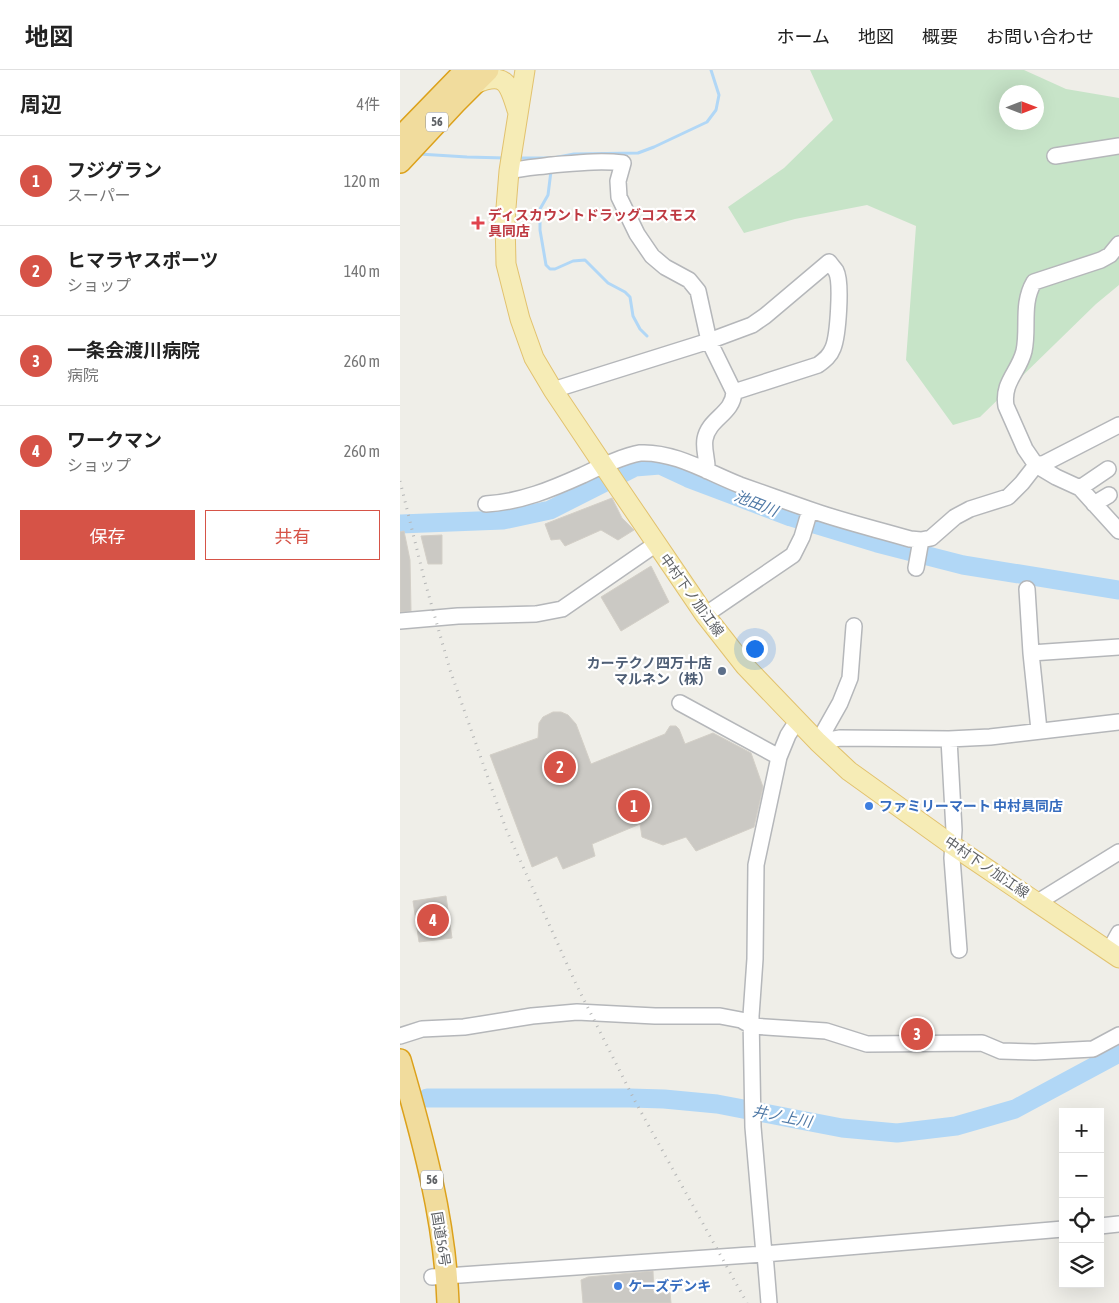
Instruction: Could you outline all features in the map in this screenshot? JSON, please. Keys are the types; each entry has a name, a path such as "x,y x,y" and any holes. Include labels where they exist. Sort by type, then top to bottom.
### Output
{"highway":[{"name":"56","path":"400,138 476,74"},
{"name":"56","path":"400,162 476,74"},
{"name":"国道56号","path":"400,1060 429,1168 445,1255 434,1303"},
{"name":"国道56号","path":"400,1101 416,1164 440,1277 448,1303"}],"main road":[{"name":"中村下ノ加江線","path":"516,70 517,112"},
{"name":"中村下ノ加江線","path":"525,70 509,172 505,220 506,264 520,319 534,358 553,390 705,615 744,666 797,721 849,771 952,845 1114,955"},
{"name":"中村下ノ加江線","path":"476,74 503,81 510,87 517,112"}],"street":[{"path":"1055,156 1119,146"},
{"path":"509,172 519,169 574,163 609,161 623,163 618,181 619,197 637,234 652,256 665,267 690,280 698,291 709,341 734,392 733,401 728,409 710,427 705,440 708,463 707,471"},
{"path":"1119,244 1110,255 1101,260 1034,282 1028,295 1024,351 1006,387 1005,398 1006,406 1025,449 1036,465 1080,488 1119,531"},
{"path":"553,390 709,341 752,325 828,262 836,271 839,283 837,332 833,348 827,359 818,365 734,392"},
{"path":"486,504 502,503 529,497 563,484 608,472 638,454 656,453 673,457 810,510 910,539 921,540 931,538 955,517 970,508 1008,497 1019,487 1036,465 1045,463 1119,425"},
{"path":"1080,488 1108,469"},
{"path":"1094,504 1109,495"},
{"path":"705,615 793,555 802,537 810,510"},
{"path":"916,568 921,540"},
{"path":"400,621 458,616 536,614 562,609 656,544"},
{"path":"1027,589 1039,730"},
{"path":"818,742 840,703 850,678 854,626"},
{"path":"1031,653 1119,647"},
{"path":"680,703 779,757"},
{"path":"769,1303 753,1127 751,1016 756,959 756,864 779,757 797,721"},
{"path":"818,742 840,738 949,739 990,737 1119,722"},
{"path":"949,739 954,830 952,858 959,950"},
{"path":"1038,902 1119,852"},
{"path":"1114,955 1119,933"},
{"path":"400,1036 422,1029 464,1028 532,1016 577,1012 655,1016 720,1016 742,1020 752,1026 826,1031 867,1044 982,1043 1001,1051 1035,1052 1093,1048 1119,1035"},
{"path":"1104,1226 1119,1224"},
{"path":"440,1277 765,1254 1059,1229"}],"green space":[{"path":"810,70 1024,70 1066,89 1119,98 1119,285 1096,304 980,417 953,425 906,360 916,226 867,205 795,219 744,233 728,207 784,168 833,120"}],"building":[{"path":"612,498 622,518 634,530 618,540 601,530 565,546 560,539 551,540 545,524"},
{"path":"404,531 410,560 411,611 400,612 400,532"},
{"path":"442,535 442,564 428,564 421,536"},
{"path":"651,566 669,602 621,631 601,597"},
{"path":"553,712 561,712 568,715 576,724 591,764 665,734 670,726 676,726 679,729 685,744 713,733 751,753 763,787 754,827 696,851 686,837 663,845 642,837 640,824 592,844 595,856 563,869 557,856 532,867 490,755 538,738 539,723 543,717"},
{"path":"446,896 452,938 419,942 413,901"},
{"name":"ケーズデンキ","path":"653,1271 654,1294 670,1292 671,1303 583,1303 581,1280 588,1277"}],"waterway":[{"path":"518,158 553,158 574,154 638,153 654,147 707,122 716,110 719,95 711,70"},
{"path":"419,154 505,158"},
{"path":"551,171 548,195 540,209 540,230 546,265 550,269 555,269 573,261 585,260 608,283 625,292 630,297 633,316 640,329 647,336"},
{"name":"池田川","path":"400,524 503,520 550,510 635,467 660,465 688,478 791,517 877,543 963,565 1119,590"},
{"name":"井ノ上川","path":"427,1098 664,1099 717,1104 842,1128 897,1133 956,1126 1015,1109 1119,1053"}],"railway":[{"path":"400,481 425,582 450,670 506,829 576,984 636,1103 747,1303"}],"place":[{"name":"ディスカウントドラッグコスモス 具同店","path":"478,223"},
{"name":"カーテクノ四万十店 マルネン（株）","path":"722,671"},
{"name":"ヒマラヤスポーツ","path":"560,767"},
{"name":"フジグラン","path":"634,806"},
{"name":"ファミリーマート 中村具同店","path":"869,806"},
{"name":"ワークマン","path":"433,920"},
{"name":"一条会渡川病院","path":"917,1034"},
{"name":"ケーズデンキ","path":"618,1286"}]}
